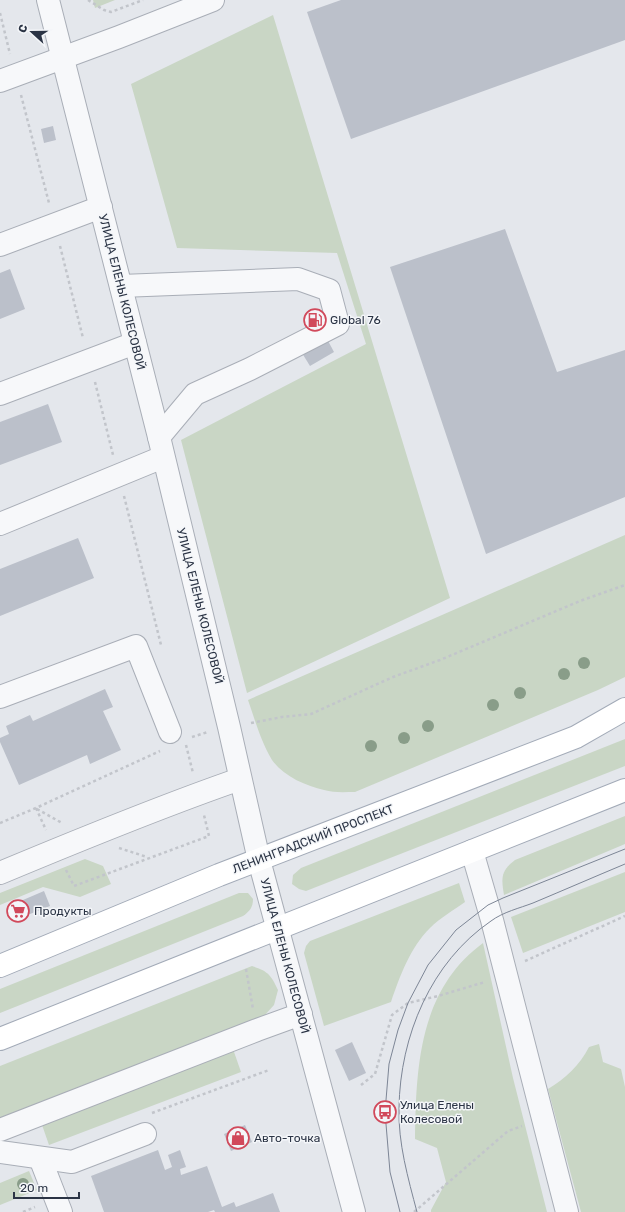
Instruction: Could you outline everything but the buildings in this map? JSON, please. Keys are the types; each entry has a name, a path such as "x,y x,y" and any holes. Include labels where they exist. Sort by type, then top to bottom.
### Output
{"main road":[{"name":"ЛЕНИНГРАДСКИЙ ПРОСПЕКТ","path":"0,966 219,875 576,737 625,709"},
{"path":"576,737 625,718"},
{"path":"0,1039 625,790"}],"street":[{"name":"УЛИЦА ЕЛЕНЫ КОЛЕСОВОЙ","path":"48,0 121,286 228,720 259,860 354,1212"},
{"path":"0,81 213,0"},
{"path":"0,244 101,207"},
{"path":"0,524 161,447 195,394 250,369 338,324 329,290 298,279 121,286"},
{"path":"0,394 135,343"},
{"path":"0,697 136,646 170,732"},
{"path":"0,873 198,793 240,779"},
{"path":"472,851 506,971 567,1212"},
{"path":"0,1130 301,1014"},
{"path":"0,1152 72,1162 145,1134"},
{"path":"40,1158 61,1212"}],"path":[{"path":"88,0 104,10 111,12 143,0"},
{"path":"245,724 282,717 311,714 393,677 440,660 580,601 625,584"},
{"path":"191,737 210,731"},
{"path":"360,1085 375,1074 392,1015 408,1004 486,981 521,962 625,916"},
{"path":"246,968 253,1012"},
{"path":"414,1212 508,1131 543,1118"},
{"path":"23,1212 36,1207"}],"green space":[{"path":"93,0 115,0 95,8"},
{"path":"273,15 450,598 247,693 181,440 366,344 337,253 177,248 131,84"},
{"path":"625,535 625,677 598,690 355,792 332,792 310,786 295,780 282,771 272,760 261,738 248,700"},
{"path":"625,739 625,766 306,891 299,889 292,884 293,875 301,868"},
{"path":"625,816 625,844 504,895 502,883 503,875 510,864 515,860"},
{"path":"85,859 103,866 111,884 80,897 43,887 0,905 0,893"},
{"path":"625,872 625,912 523,953 511,917"},
{"path":"459,883 465,902 430,928 417,944 406,963 391,1002 324,1026 304,953 306,946 310,941"},
{"path":"239,893 248,893 253,899 251,909 243,916 0,1013 0,989"},
{"path":"483,943 513,1078 547,1212 431,1212 446,1182 437,1148 415,1139 417,1085 425,1032 434,1007 446,983 462,962"},
{"path":"252,966 268,974 278,990 274,1005 264,1016 0,1120 0,1066"},
{"path":"599,1044 603,1062 621,1069 625,1087 625,1212 581,1212 548,1089 572,1071 589,1047"},
{"path":"233,1049 241,1072 49,1145 41,1122"},
{"path":"29,1171 37,1190 0,1205 0,1183"}],"tram line":[{"path":"400,1212 390,1172 385,1112 389,1064 398,1030 408,1003 428,965 456,930 488,905 625,849"},
{"path":"417,1212 404,1160 400,1134 399,1108 401,1081 405,1054 413,1028 423,1003 436,979 451,957 470,938 491,921 506,913 625,864"}],"place":[{"name":"Global 76","path":"315,320"},
{"name":"Продукты","path":"18,911"},
{"name":"Улица Елены Колесовой","path":"385,1112"},
{"name":"Авто-точка","path":"238,1138"}]}
